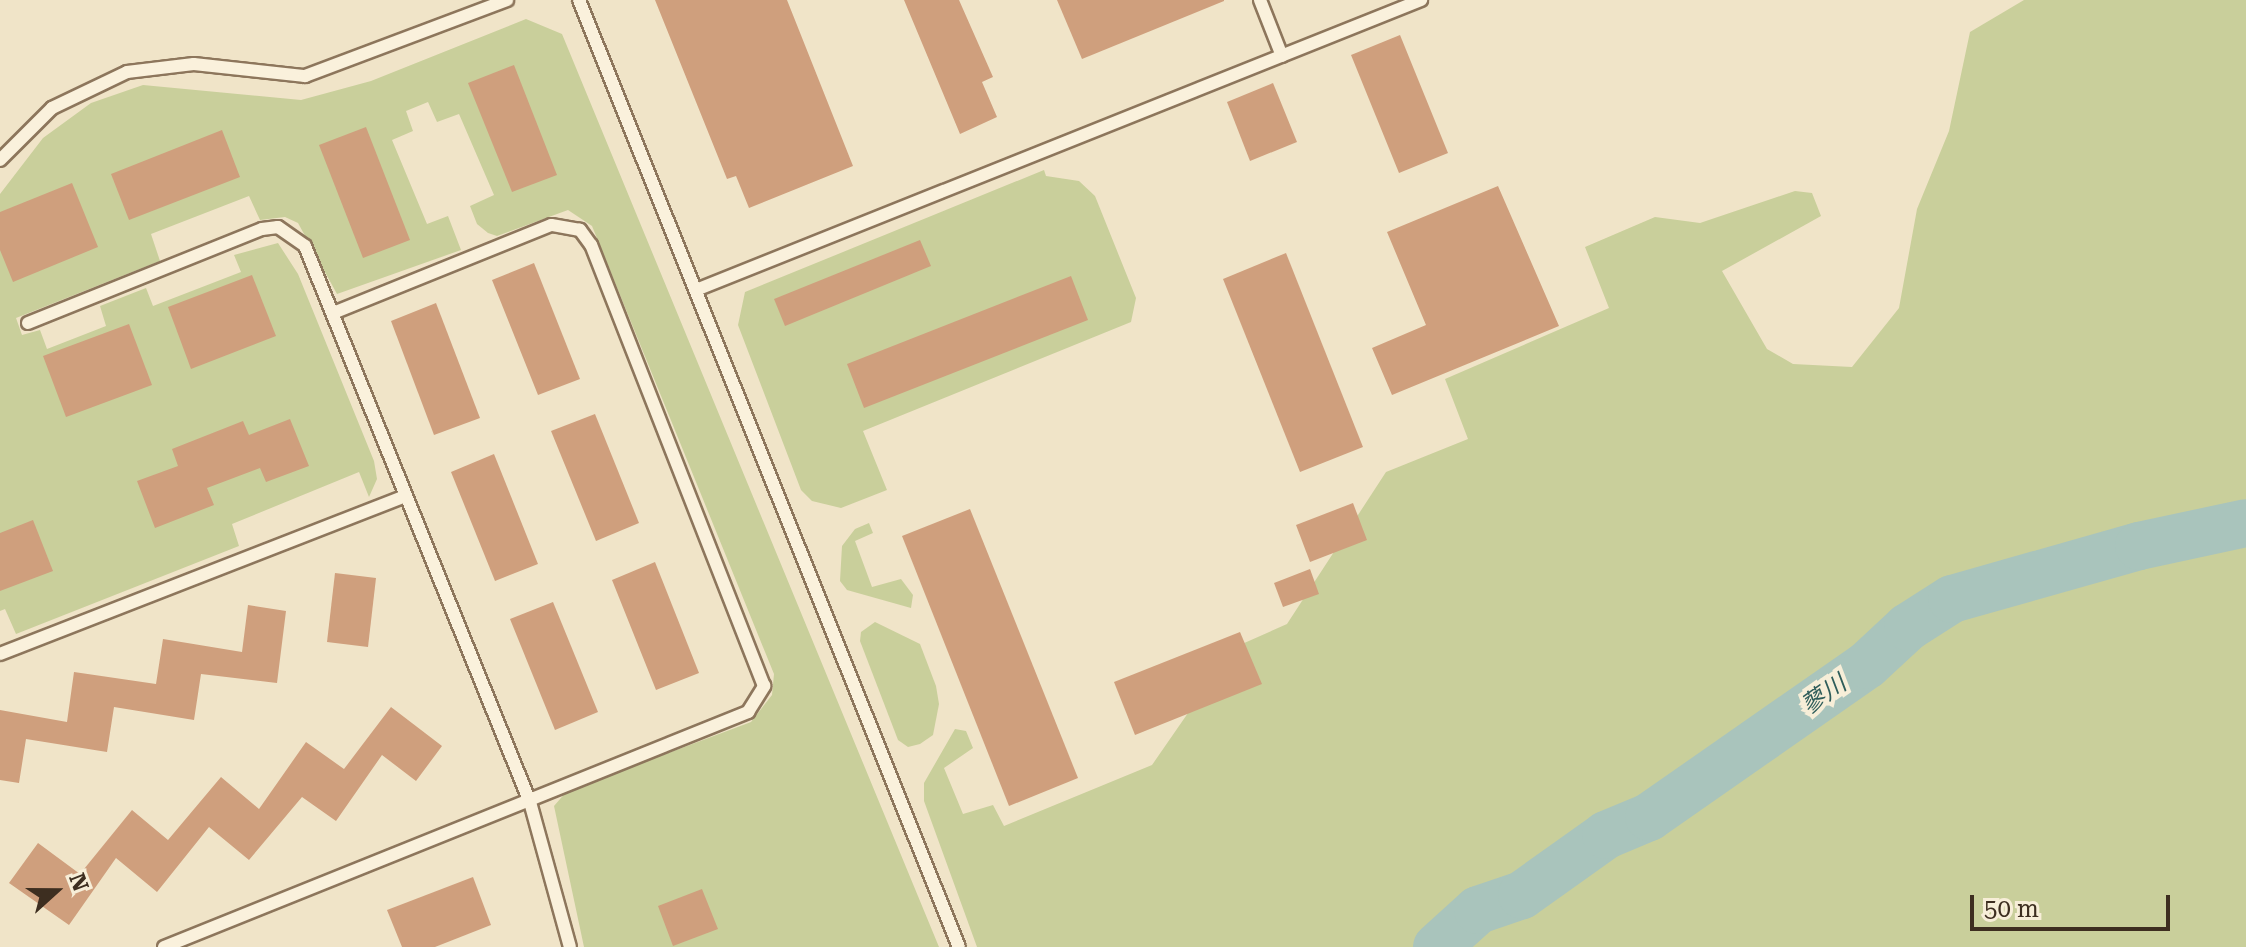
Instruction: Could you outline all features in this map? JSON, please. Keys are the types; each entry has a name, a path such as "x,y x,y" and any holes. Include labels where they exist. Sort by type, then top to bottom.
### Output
{"lane":[{"path":"0,160 52,108 127,72 194,64 305,76 507,0"},
{"path":"579,0 959,947"},
{"path":"1260,0 1282,56"},
{"path":"696,290 1421,0"},
{"path":"164,947 748,712 764,686 591,245 580,230 551,225 333,313"},
{"path":"28,323 278,227 305,246 530,802 570,947"},
{"path":"0,654 405,496"}],"green space":[{"path":"2024,0 2246,0 2246,947 977,947 924,801 924,783 955,729 966,731 973,748 944,768 963,814 993,805 1004,826 1152,765 1233,648 1287,624 1386,472 1468,439 1445,379 1609,308 1585,247 1655,217 1700,223 1795,191 1812,193 1821,216 1722,271 1767,349 1793,364 1852,367 1899,308 1917,209 1949,131 1970,32"},
{"path":"526,19 562,34 939,947 584,947 554,806 567,791 751,722 772,695 774,674 592,226 568,210 497,236 488,233 477,224 470,206 494,195 459,114 437,122 428,102 406,111 413,131 392,140 427,224 448,216 461,250 337,294 298,223 285,217 260,220 249,196 151,234 160,261 16,318 22,335 40,330 47,349 106,326 100,306 146,288 153,306 241,272 234,255 278,243 298,274 374,461 377,479 369,497 359,472 232,524 239,546 16,634 5,609 0,611 0,194 43,138 91,103 143,85 301,100 371,81"},
{"path":"1044,170 1046,176 1079,181 1095,196 1136,298 1131,322 863,431 887,490 841,508 812,501 801,490 738,325 745,292"},
{"path":"869,523 873,533 855,541 872,587 901,579 913,595 911,608 847,590 840,581 842,546 855,529"},
{"path":"875,622 920,644 936,686 939,704 933,735 920,744 908,747 898,740 860,641 861,632"}],"building":[{"path":"655,0 787,0 853,166 749,208 736,176 727,179"},
{"path":"904,0 959,0 993,77 982,82 997,117 960,134"},
{"path":"1057,0 1224,0 1224,1 1082,59"},
{"path":"1400,35 1448,153 1399,173 1351,55"},
{"path":"514,65 557,175 512,192 468,83"},
{"path":"1273,83 1297,142 1250,161 1227,102"},
{"path":"366,127 410,240 363,258 319,145"},
{"path":"222,130 240,177 129,220 111,174"},
{"path":"72,183 98,247 13,282 0,250 0,212"},
{"path":"1498,186 1559,326 1392,395 1372,348 1426,325 1387,232"},
{"path":"920,240 931,266 785,326 774,299"},
{"path":"1286,253 1363,447 1300,472 1223,279"},
{"path":"534,263 580,379 538,395 492,280"},
{"path":"252,275 276,336 191,369 168,307"},
{"path":"1071,276 1088,320 864,408 847,364"},
{"path":"436,303 480,418 434,435 391,321"},
{"path":"129,324 152,385 66,417 43,356"},
{"path":"595,414 639,523 596,541 551,431"},
{"path":"290,419 309,466 266,482 260,468 207,488 214,505 155,528 137,481 178,466 172,449 243,421 249,435"},
{"path":"494,454 538,564 495,581 451,472"},
{"path":"1353,503 1367,540 1310,562 1296,525"},
{"path":"970,509 1078,778 1009,806 902,536"},
{"path":"33,520 53,571 0,591 0,533"},
{"path":"655,562 699,673 656,690 612,580"},
{"path":"1310,569 1319,594 1283,607 1274,583"},
{"path":"335,573 376,578 368,647 327,642"},
{"path":"553,602 598,712 555,730 510,619"},
{"path":"248,605 286,611 277,683 201,674 194,720 114,707 107,752 26,739 19,783 0,780 0,710 67,722 74,672 156,684 163,639 242,652"},
{"path":"1240,632 1262,684 1135,735 1114,682"},
{"path":"391,707 442,746 416,781 382,755 336,821 302,797 249,860 209,827 157,892 116,858 69,925 9,883 38,843 80,874 132,810 168,840 221,777 259,809 306,742 344,769"},
{"path":"473,877 491,925 435,947 402,947 387,910"},
{"path":"702,889 718,929 673,946 658,906"}],"waterway":[{"name":"蓼川","path":"1437,947 1478,910 1522,895 1606,835 1649,817 1867,665 1908,627 1952,599 2139,546 2246,523"}]}
